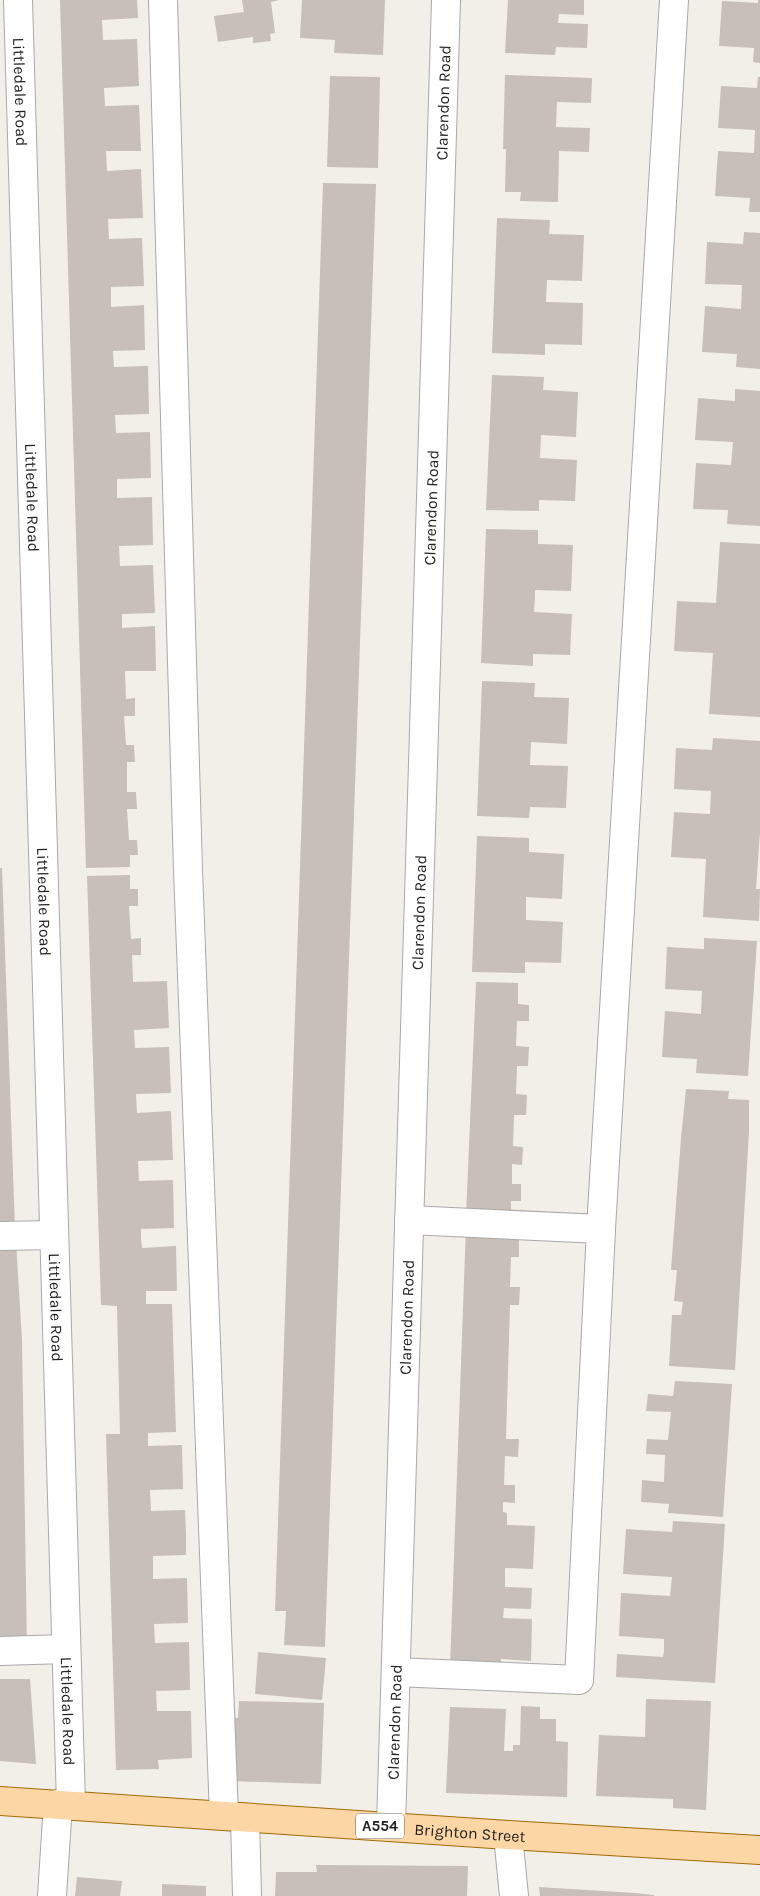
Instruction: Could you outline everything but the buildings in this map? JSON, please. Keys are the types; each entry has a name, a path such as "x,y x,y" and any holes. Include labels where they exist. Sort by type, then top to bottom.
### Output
{"main road":[{"name":"Brighton Street","path":"0,1801 760,1850"}],"street":[{"name":"Littledale Road","path":"18,0 66,1649 64,1804 52,1896"},
{"path":"163,0 188,860 235,1817 247,1896"},
{"name":"Clarendon Road","path":"391,1826 446,0"},
{"path":"396,1672 578,1680 601,1229 674,0"},
{"path":"409,1220 601,1229"},
{"path":"0,1236 54,1235"},
{"path":"0,1651 66,1649"},
{"path":"508,1835 514,1896"}]}
